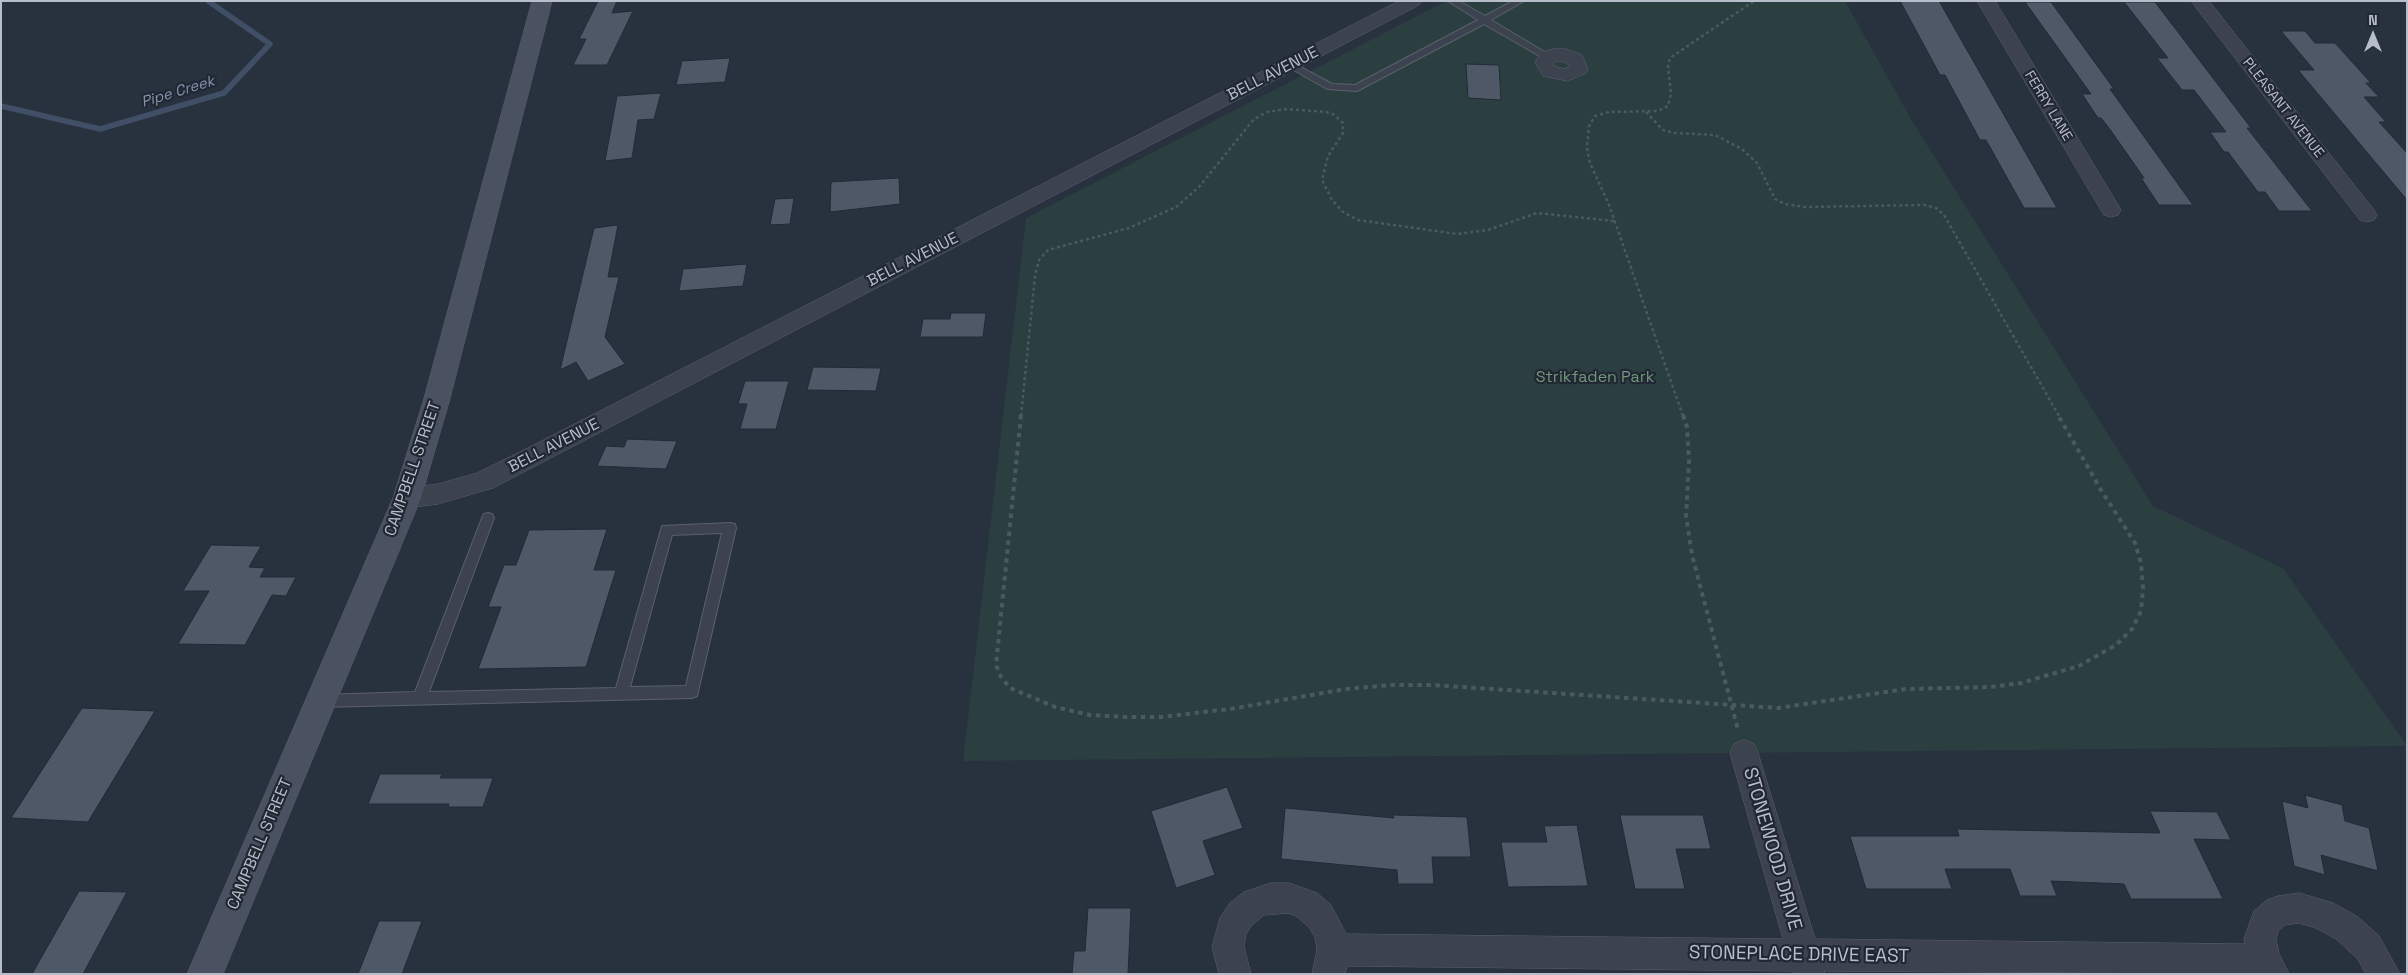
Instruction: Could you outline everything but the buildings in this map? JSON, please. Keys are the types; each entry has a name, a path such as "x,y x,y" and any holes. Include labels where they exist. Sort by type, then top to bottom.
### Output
{"street":[{"name":"CAMPBELL STREET","path":"204,974 406,498 436,402 542,1"},
{"name":"BELL AVENUE","path":"406,498 438,494 484,481 537,455 1413,1"},
{"name":"FERRY LANE","path":"1986,1 2111,210"},
{"name":"PLEASANT AVENUE","path":"2200,1 2367,215"},
{"name":"STONEWOOD DRIVE","path":"1744,753 1806,965"},
{"path":"1235,974 1231,965 1228,947 1231,929 1241,914 1254,903 1271,898 1289,898 1306,904 1320,916 1330,932 1331,962"},
{"name":"STONEPLACE DRIVE EAST","path":"1331,962 2269,967 2260,939 2265,922 2278,911 2299,908 2322,914 2347,928 2368,946 2384,974"}],"lane":[{"path":"1452,1 1548,57"},
{"path":"1290,65 1330,87 1357,88 1520,1"},
{"path":"420,698 488,518"},
{"path":"321,701 692,692 730,528 667,530 621,693"}],"path":[{"path":"1744,753 1692,555 1686,516 1687,427 1614,221 1590,162 1587,148 1589,126 1592,118 1602,113 1658,111 1668,106 1671,94 1668,66 1670,58 1676,52 1754,1"},
{"path":"1614,221 1537,213 1488,230 1457,234 1358,220 1343,212 1332,200 1322,180 1328,156 1344,133 1343,123 1334,114 1326,112 1285,109 1267,112 1254,119 1199,187 1176,207 1129,228 1048,250 1040,260 1035,276 996,665 1001,677 1010,688 1055,707 1107,716 1161,717 1230,709 1346,689 1392,685 1432,685 1648,702 1778,708 1906,689 1990,687 2038,679 2079,666 2100,656 2116,645 2132,629 2141,611 2143,588 2141,563 2135,543 2101,490 1941,211 1930,206 1914,204 1805,207 1785,204 1775,198 1756,163 1742,149 1715,136 1674,133 1663,130 1646,112"}],"green space":[{"name":"Strikfaden Park","path":"1446,1 1845,1 1911,119 2153,506 2283,568 2407,746 963,761 1026,218"}],"waterway":[{"name":"Pipe Creek","path":"1,106 100,129 224,93 270,44 208,1"}]}
